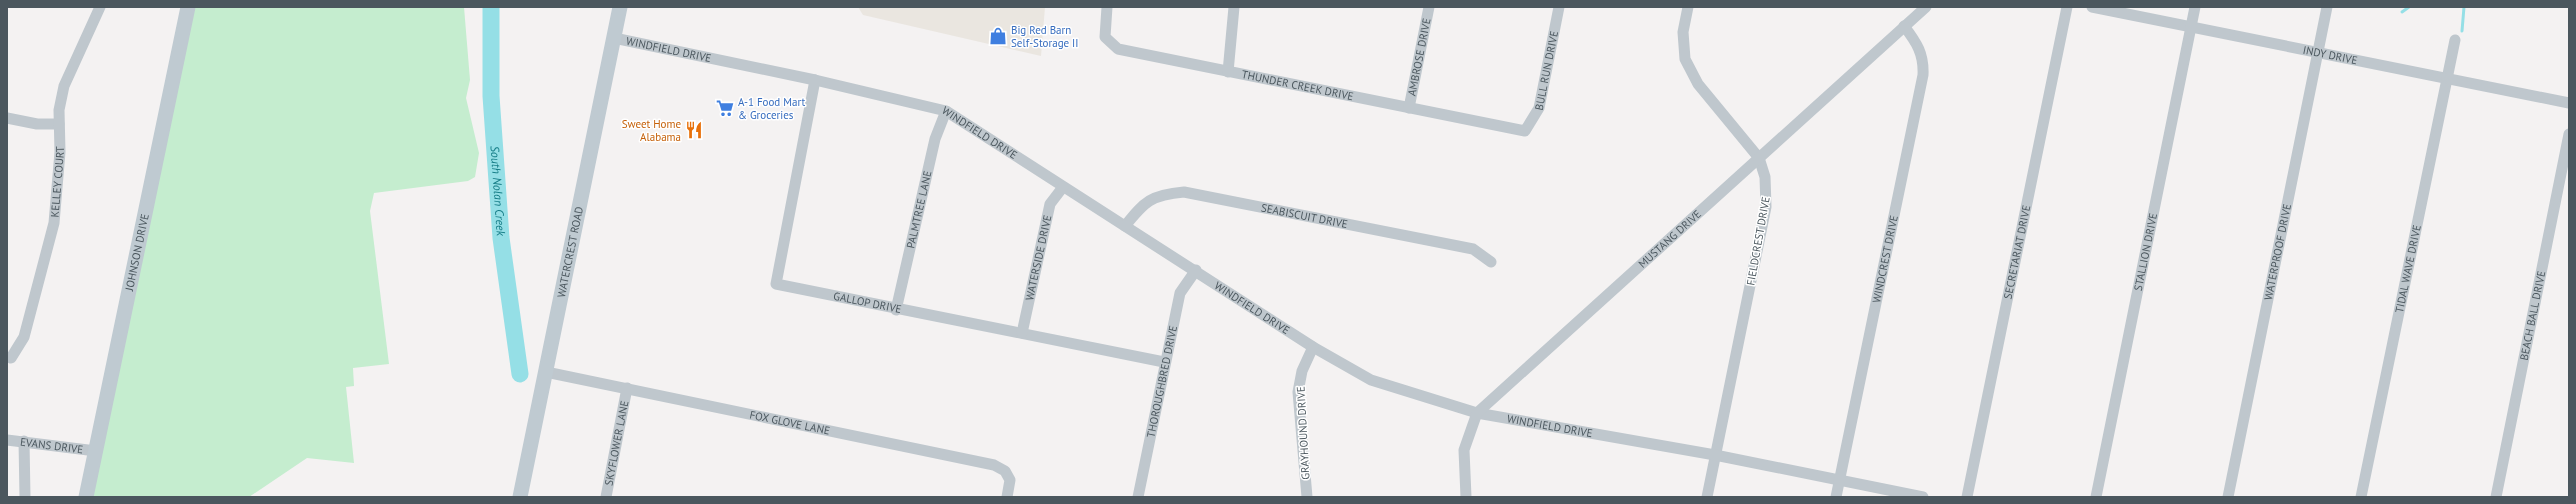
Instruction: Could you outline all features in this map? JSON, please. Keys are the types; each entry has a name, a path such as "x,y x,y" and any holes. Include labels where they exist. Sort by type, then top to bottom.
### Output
{"street":[{"name":"KELLEY COURT","path":"11,358 24,337 54,223 60,166 59,124 64,86 100,7"},
{"name":"JOHNSON DRIVE","path":"86,497 188,7"},
{"name":"WATERCREST ROAD","path":"520,497 620,7"},
{"name":"THUNDER CREEK DRIVE","path":"1107,7 1105,37 1118,49 1525,131"},
{"path":"1228,72 1234,7"},
{"name":"AMBROSE DRIVE","path":"1410,108 1429,7"},
{"name":"BULL RUN DRIVE","path":"1525,131 1539,108 1559,7"},
{"name":"FIELDCREST DRIVE","path":"1688,7 1683,32 1685,59 1698,84 1759,158 1765,177 1766,207 1707,497"},
{"name":"MUSTANG DRIVE","path":"1466,497 1464,450 1478,413 1926,7"},
{"name":"SECRETARIAT DRIVE","path":"1967,497 2067,7"},
{"name":"INDY DRIVE","path":"2092,7 2317,54 2569,103"},
{"name":"STALLION DRIVE","path":"2096,497 2195,7"},
{"name":"WATERPROOF DRIVE","path":"2228,497 2327,7"},
{"name":"WINDCREST DRIVE","path":"1836,497 1923,75 1924,61 1919,44 1904,26"},
{"name":"WINDFIELD DRIVE","path":"614,38 815,80 946,111 1063,187 1196,270 1313,347 1371,380 1478,413 1715,455 1923,497"},
{"name":"TIDAL WAVE DRIVE","path":"2361,497 2454,40"},
{"name":"GALLOP DRIVE","path":"815,80 776,284 896,310 1022,333 1164,362"},
{"name":"PALMTREE LANE","path":"896,310 935,139 946,111"},
{"path":"7,118 37,124 59,124"},
{"name":"BEACH BALL DRIVE","path":"2496,497 2569,134"},
{"name":"WATERSIDE DRIVE","path":"1022,333 1050,204 1063,187"},
{"name":"SEABISCUIT DRIVE","path":"1125,226 1144,202 1166,194 1184,192 1473,249 1491,262"},
{"name":"THOROUGHBRED DRIVE","path":"1138,497 1164,362 1180,293 1196,270"},
{"name":"GRAYHOUND DRIVE","path":"1307,497 1298,392 1302,371 1313,347"},
{"name":"FOX GLOVE LANE","path":"546,372 994,465 1005,471 1010,480 1007,497"},
{"name":"SKYFLOWER LANE","path":"606,497 628,388"},
{"name":"EVANS DRIVE","path":"7,440 96,451"},
{"path":"24,441 25,497"}],"shaded area":[{"name":"Big Red Barn Self-Storage II","path":"858,7 1045,7 1041,56 863,15"}],"green space":[{"path":"191,7 464,7 470,80 466,98 479,153 475,177 468,181 374,193 370,211 389,364 353,368 354,386 346,387 354,463 307,458 249,497 91,497"}],"waterway":[{"name":"South Nolan Creek","path":"491,7 491,96 501,238 520,374"},
{"path":"2402,12 2409,7"},
{"path":"2462,31 2464,7"}],"place":[{"name":"Big Red Barn Self-Storage II","path":"998,36"},
{"name":"A-1 Food Mart & Groceries","path":"725,108"},
{"name":"Sweet Home Alabama","path":"694,130"}]}
